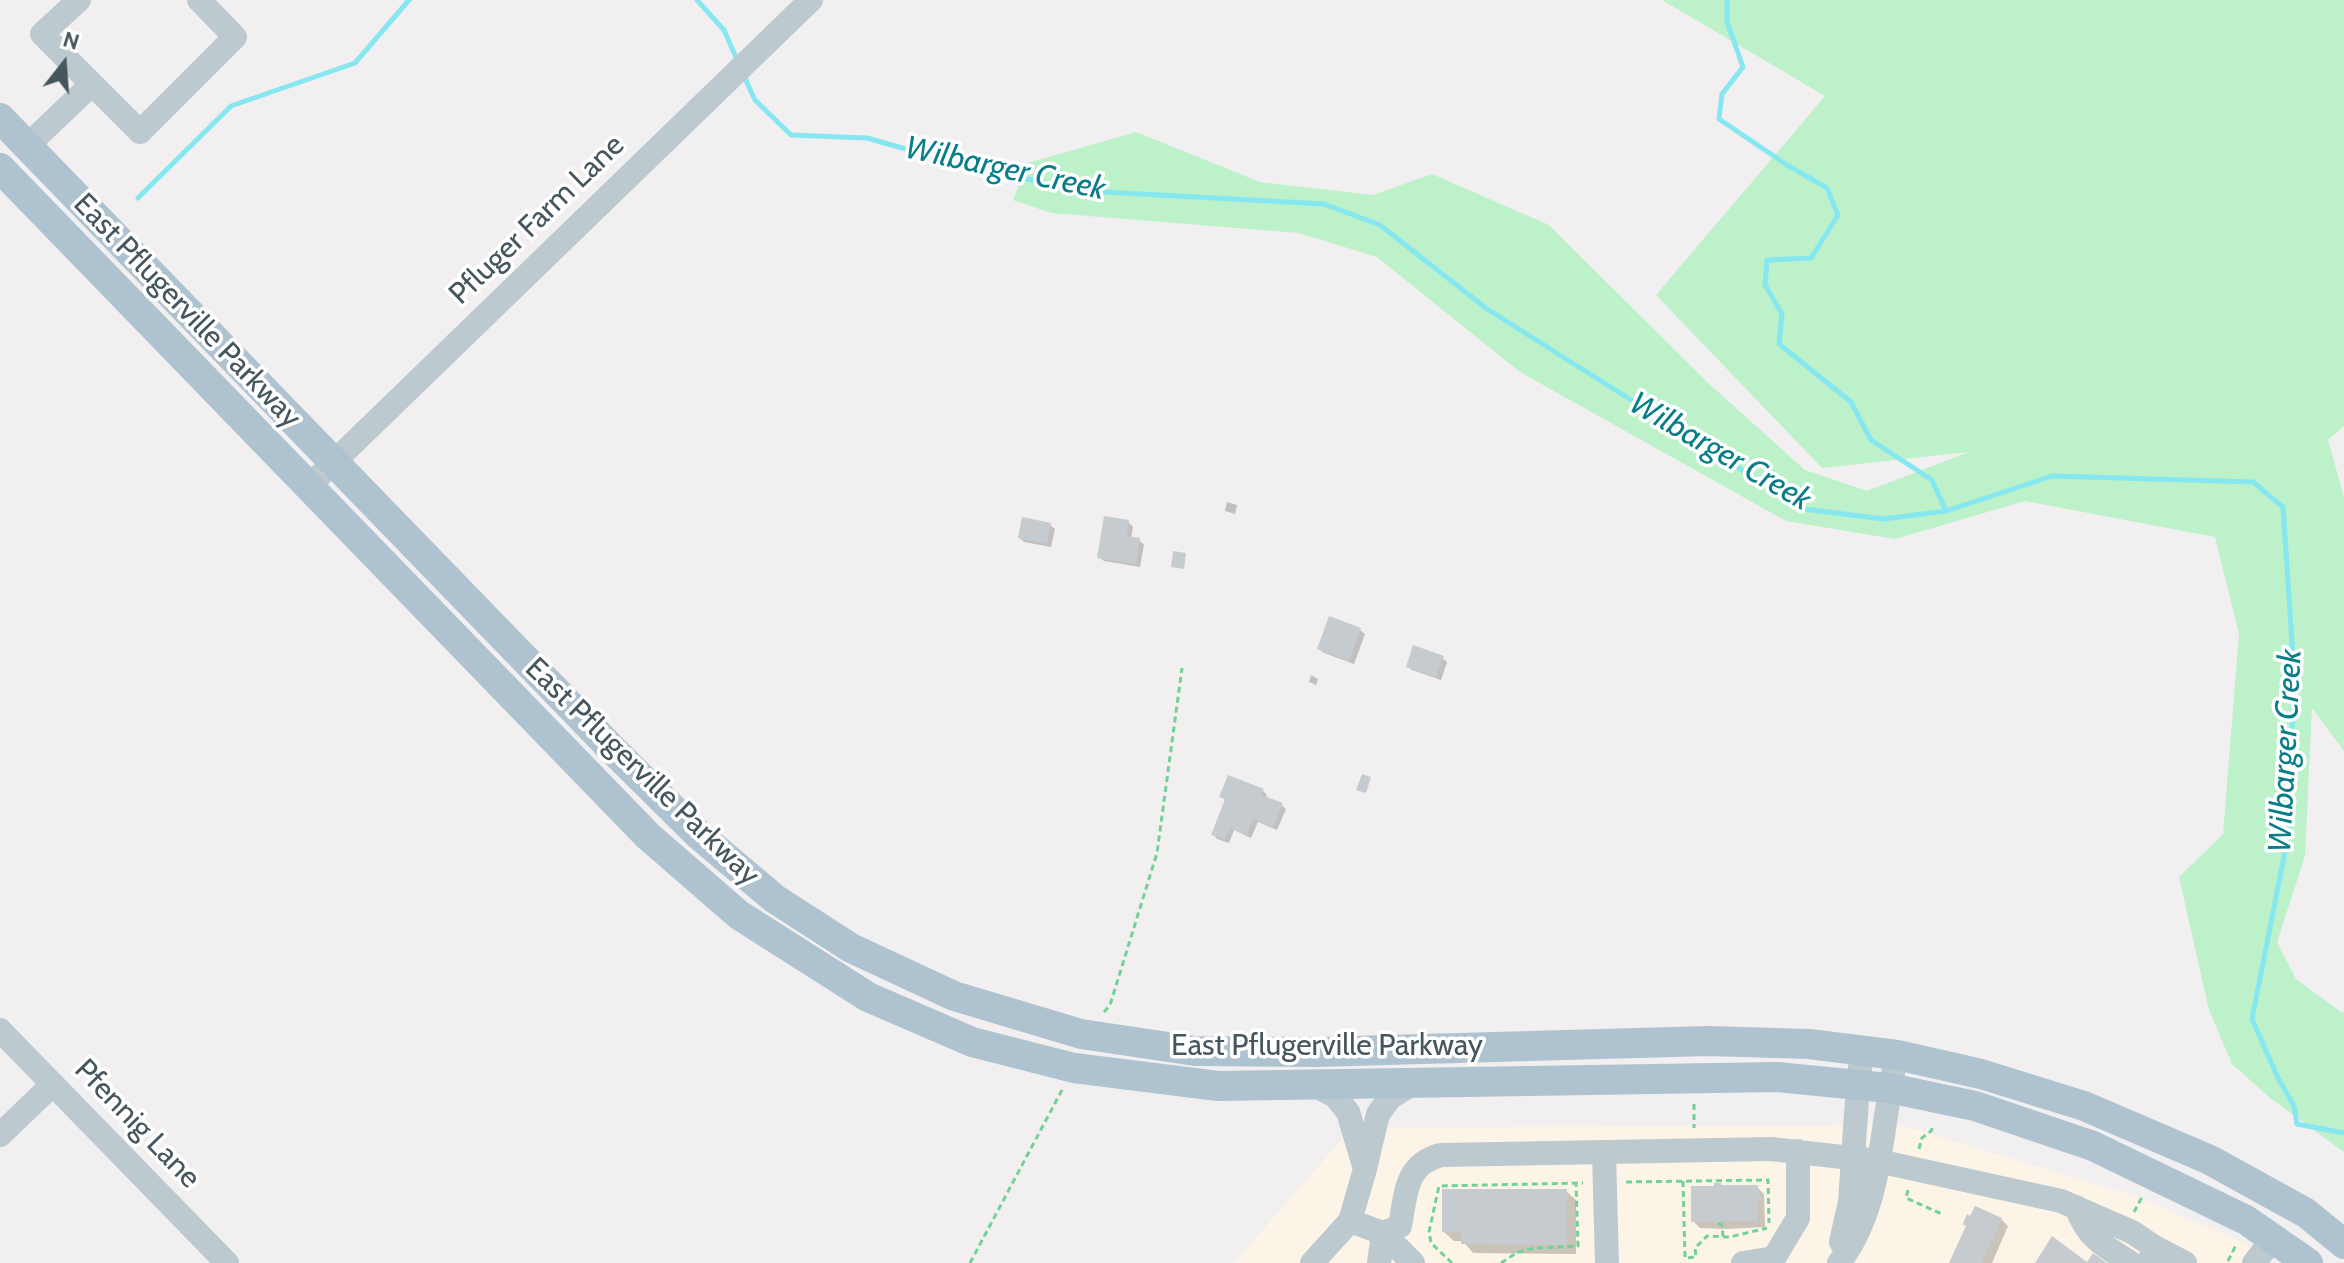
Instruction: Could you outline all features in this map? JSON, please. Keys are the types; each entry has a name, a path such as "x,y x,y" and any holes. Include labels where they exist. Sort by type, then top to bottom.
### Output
{"main road":[{"name":"East Pflugerville Parkway","path":"0,118 699,835 775,899 851,948 954,996 1081,1034 1195,1051 1317,1052 1708,1041 1809,1044 1897,1055 1981,1074 2084,1106 2210,1160 2306,1213 2344,1244"},
{"name":"East Pflugerville Parkway","path":"0,168 648,836 739,915 868,997 972,1042 1074,1068 1218,1086 1777,1077 1889,1088 1975,1106 2093,1146 2246,1220 2308,1263"}],"street":[{"path":"79,0 42,34 140,132 235,37 199,0"},
{"name":"Pfluger Farm Lane","path":"308,487 811,0"},
{"path":"27,146 92,84"},
{"name":"Pfennig Lane","path":"0,1030 227,1263"},
{"path":"1074,1068 1081,1034"},
{"path":"1839,1263 1849,1250 1868,1206 1858,1085 1862,1051"},
{"path":"1832,1263 1840,1246 1850,1202 1889,1088 1897,1055"},
{"path":"0,1135 53,1084"},
{"path":"1312,1263 1350,1221 1378,1114 1390,1098 1412,1084"},
{"path":"1314,1085 1335,1096 1348,1112 1365,1169"},
{"path":"1383,1233 1400,1226 1410,1176 1425,1159 1441,1155 1771,1149 1866,1159 2061,1201 2132,1232 2152,1256 2185,1263"},
{"path":"1743,1263 1785,1257 1798,1218 1798,1151"},
{"path":"1604,1152 1607,1263"},
{"path":"2076,1207 2084,1226 2097,1241 2131,1263"},
{"path":"1350,1221 1383,1233 1413,1263"},
{"path":"1379,1263 1383,1233"},
{"path":"2254,1263 2273,1239"}],"path":[{"path":"1081,1034 1110,1005 1157,853 1182,668"},
{"path":"970,1263 1074,1068"},
{"path":"1694,1104 1694,1136"},
{"path":"1918,1153 1922,1138 1933,1127"},
{"path":"1618,1182 1683,1181 1768,1180 1770,1228 1730,1237 1707,1236 1695,1248 1696,1257 1685,1258 1683,1181"},
{"path":"1452,1263 1431,1243 1429,1232 1439,1186 1576,1183 1578,1246 1535,1248 1518,1252 1501,1263"},
{"path":"1910,1183 1906,1198 1942,1214"},
{"path":"2131,1219 2142,1197"},
{"path":"1718,1223 1722,1225 1723,1237"},
{"path":"2228,1261 2236,1245"}],"shaded area":[{"path":"1900,1125 2138,1197 2250,1246 2273,1263 1234,1263 1352,1128"}],"green space":[{"path":"1662,0 2344,0 2344,426 2328,440 2344,497 2344,751 2312,708 2305,856 2277,942 2296,979 2344,1012 2344,1152 2269,1097 2232,1064 2209,1010 2179,877 2223,834 2239,634 2215,537 2025,501 1895,539 1786,521 1520,372 1377,257 1299,233 1051,213 1013,200 1028,163 1136,132 1260,182 1373,195 1432,174 1549,225 1707,382 1805,470 1867,491 1969,452 1822,468 1656,295 1825,96"}],"building":[{"path":"1104,516 1129,520 1127,536 1140,538 1136,564 1097,558"},
{"path":"1022,517 1051,523 1047,544 1018,538"},
{"path":"1173,551 1186,553 1184,569 1171,567"},
{"path":"1329,616 1361,628 1349,661 1317,649"},
{"path":"1413,645 1444,656 1436,677 1406,667"},
{"path":"1362,774 1371,777 1366,793 1356,790"},
{"path":"1228,775 1264,789 1261,795 1283,803 1273,827 1253,819 1247,835 1230,828 1225,840 1211,835 1225,799 1219,797"},
{"path":"1714,1183 1758,1185 1761,1200 1758,1200 1758,1221 1691,1222 1691,1186 1714,1186"},
{"path":"1442,1189 1567,1189 1567,1245 1461,1244 1461,1233 1442,1232"},
{"path":"1975,1206 2002,1218 1982,1263 1949,1263 1966,1226 1963,1224 1967,1214 1970,1216"},
{"path":"2052,1236 2087,1262 2093,1253 2107,1263 2035,1263"}],"waterway":[{"path":"138,198 231,106 355,63 409,0"},
{"name":"Wilbarger Creek","path":"697,0 724,30 738,62"},
{"path":"1727,0 1727,22 1743,67 1722,94 1719,119 1827,188 1838,215 1811,258 1767,260 1765,285 1782,314 1779,344 1851,402 1871,440 1932,480 1946,511"},
{"name":"Wilbarger Creek","path":"743,74 755,100 791,135 867,138 969,167 1085,191 1324,204 1380,225 1487,309 1804,509 1883,519 1946,511 2052,476 2253,482 2283,507 2294,673 2289,831 2252,1019 2294,1106 2297,1124 2344,1133"}]}
